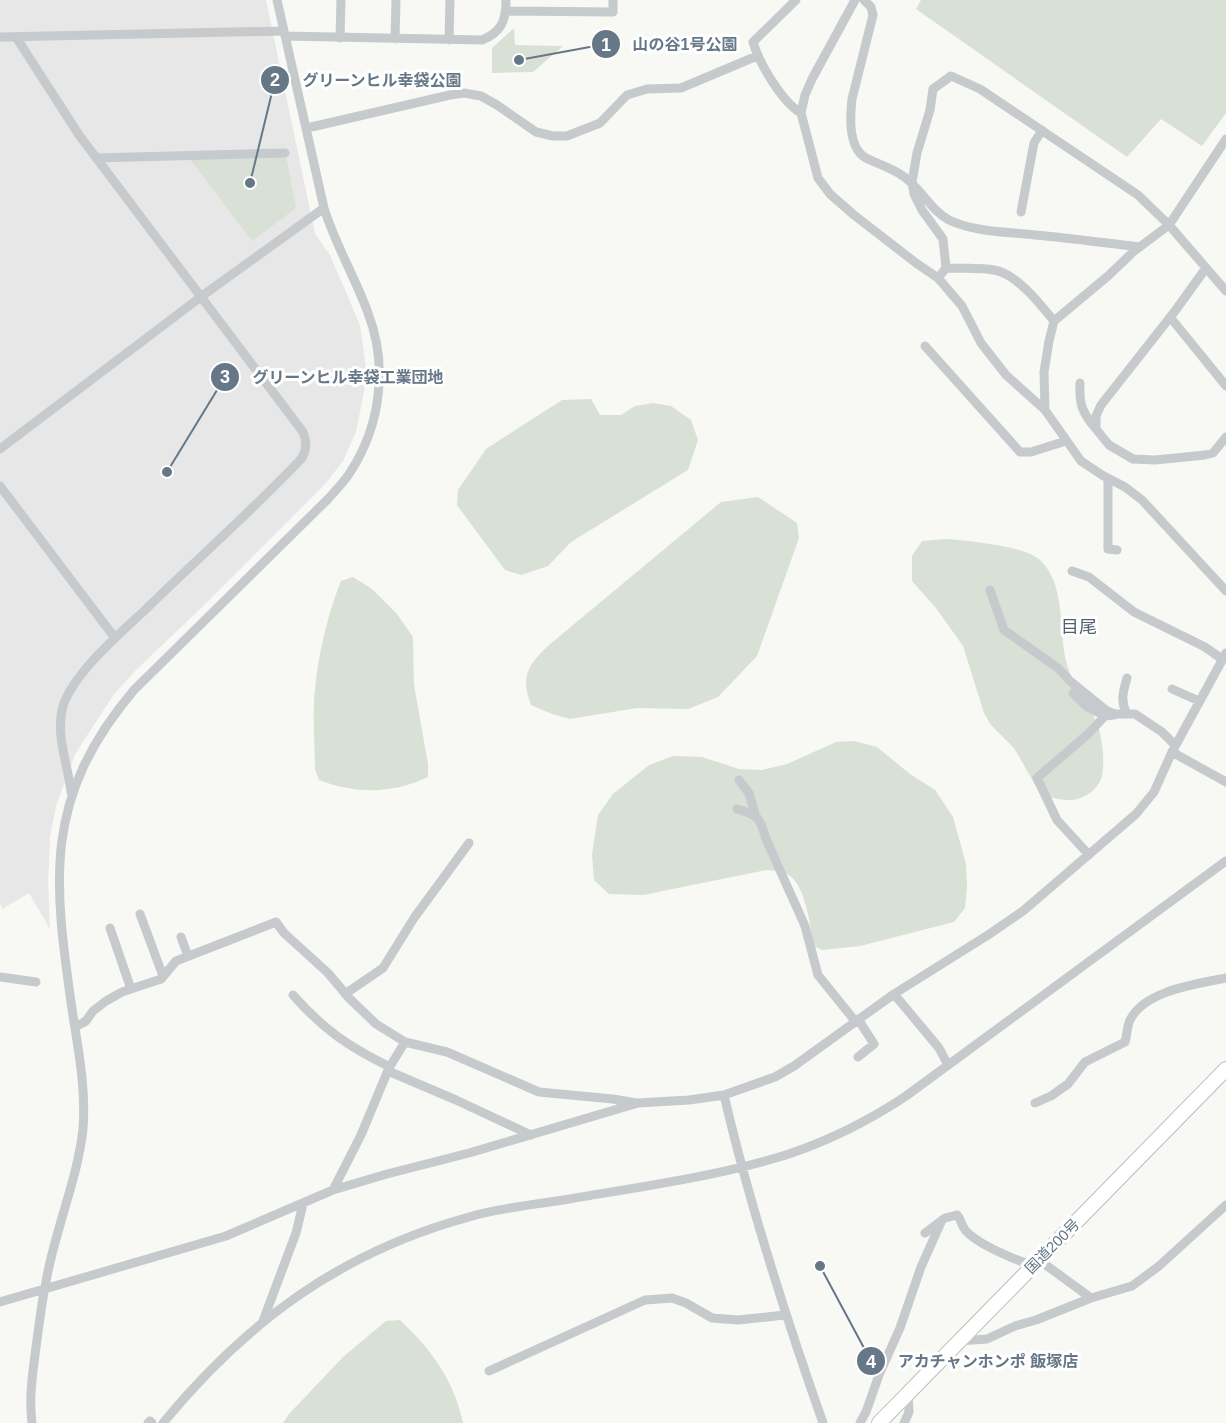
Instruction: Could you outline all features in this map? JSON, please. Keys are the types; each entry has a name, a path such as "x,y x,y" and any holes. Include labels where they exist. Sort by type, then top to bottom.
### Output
{"highway":[{"name":"国道200号","path":"879,1423 1226,1069"}],"street":[{"path":"32,1423 30,1396 49,1264 78,1160 83,1129 82,1079 62,941 58,892 59,862 71,795 90,751 111,717 165,658 328,499 351,472 368,437 378,399 378,350 368,312 330,228 277,0"},
{"path":"340,38 341,0"},
{"path":"395,39 396,0"},
{"path":"449,40 450,0"},
{"path":"0,37 285,34 340,38 482,40 490,37 502,27 506,0"},
{"path":"506,11 613,12 613,0"},
{"path":"796,0 753,42 757,56 792,108 801,113"},
{"path":"855,0 812,79 801,113 818,178 830,194 938,278 962,306 981,343 1006,375 1045,410 1082,461 1142,500 1226,591"},
{"path":"864,0 871,7 873,15 852,99 851,112 857,151 864,157 901,174 912,182 935,209 947,219 962,225 1140,247"},
{"path":"16,37 79,135 202,296 306,438 305,452 279,483 115,638 75,683 63,708 61,736 71,795"},
{"path":"307,128 464,93 481,96 536,132 553,136 567,135 600,123 627,96 647,89 681,88 757,56"},
{"path":"938,278 946,268 943,239 922,210 914,194 912,182 933,89 951,76 980,90 1138,195 1169,225 1226,291"},
{"path":"1021,212 1034,143 1042,130"},
{"path":"1045,410 1044,372 1054,321 1169,225 1222,154 1226,139"},
{"path":"96,158 285,153"},
{"path":"0,449 324,207"},
{"path":"946,268 995,270 1009,275 1041,304 1054,321"},
{"path":"1096,429 1096,416 1101,405 1206,268"},
{"path":"1170,317 1226,386"},
{"path":"926,346 1020,452 1031,452 1066,441"},
{"path":"1080,383 1080,403 1084,415 1109,445 1133,459 1155,460 1214,453 1226,437"},
{"path":"1108,478 1108,549 1117,550"},
{"path":"0,486 115,638"},
{"path":"0,1302 226,1236 333,1190 638,1103 724,1095 756,1085 794,1066 894,994 988,935 1023,911 1136,814 1154,792 1174,749 1224,656 1134,612 1089,577 1072,571"},
{"path":"990,590 1004,630 1058,668 1070,681 1107,711 1115,714"},
{"path":"1126,714 1122,698 1127,678"},
{"path":"1172,689 1199,701"},
{"path":"1073,693 1086,706 1105,716"},
{"path":"1089,855 1057,820 1037,778 1105,716 1135,714 1148,722 1174,749 1226,782"},
{"path":"739,780 749,793 755,814 762,824 766,839 805,926 818,975 874,1044 858,1057"},
{"path":"737,809 755,814"},
{"path":"345,994 383,968 414,918 469,843"},
{"path":"163,1423 213,1367 262,1322 306,1289 366,1255 401,1239 471,1216 741,1168 790,1153 857,1125 906,1096 1226,861"},
{"path":"140,914 163,976"},
{"path":"75,1027 86,1021 93,1011 106,1001 131,989 161,979 176,961 276,922 376,1023 405,1042 447,1052 538,1092 612,1098 638,1103"},
{"path":"110,928 131,989"},
{"path":"181,937 188,956"},
{"path":"0,976 36,982"},
{"path":"1035,1103 1051,1096 1068,1084 1085,1062 1125,1042 1130,1019 1150,1001 1179,987 1226,978"},
{"path":"894,994 939,1048 948,1065"},
{"path":"293,995 313,1018 353,1049 389,1069 531,1135"},
{"path":"333,1190 362,1135 389,1069 405,1042"},
{"path":"724,1095 741,1168 785,1315 824,1423"},
{"path":"262,1322 296,1233 303,1204"},
{"path":"959,1341 987,1339 1091,1298 1132,1286 1159,1266 1226,1205"},
{"path":"925,1233 942,1220 957,1215 966,1232 1002,1254 1036,1263 1091,1298"},
{"path":"860,1423 900,1328 921,1267 942,1220"},
{"path":"489,1371 645,1300 672,1298 712,1318 738,1320 785,1315"},
{"path":"904,1423 909,1412 908,1393"}],"shaded area":[{"path":"0,0 266,0 315,234 330,255 360,325 367,376 356,432 343,461 326,483 114,694 75,754 56,806 50,837 48,882 50,929 29,893 2,909 0,902"},
{"path":"921,0 1226,0 1226,113 1202,146 1161,119 1127,157 916,9"},
{"path":"514,28 515,45 563,46 533,72 492,73 492,48"},
{"path":"286,156 296,208 252,241 190,159"},
{"path":"591,399 600,415 621,415 635,406 653,403 671,406 691,420 698,440 688,470 571,542 548,566 521,575 505,570 457,505 458,490 486,449 562,400"},
{"path":"758,497 797,523 799,538 757,656 718,697 688,709 637,708 570,719 531,705 526,686 528,672 531,665 549,645 721,502"},
{"path":"947,539 1023,551 1040,560 1049,571 1058,597 1068,668 1096,721 1102,741 1101,779 1096,787 1085,796 1068,800 1041,795 1014,748 991,725 984,713 963,646 936,608 912,581 912,556 922,541"},
{"path":"353,577 372,589 397,614 413,637 414,685 428,764 428,777 401,787 374,790 346,788 319,780 315,769 314,700 321,649 341,581"},
{"path":"854,741 877,747 910,774 935,790 953,817 966,864 967,887 965,908 954,922 860,946 822,950 814,946 800,888 789,875 784,873 767,870 643,895 609,894 594,880 592,854 598,815 613,794 649,765 673,756 702,757 739,769 762,770 787,764 836,742"},
{"path":"400,1320 422,1342 440,1366 454,1393 463,1423 283,1423 343,1357 386,1321"}],"place":[{"name":"山の谷1号公園","path":"519,60"},
{"name":"グリーンヒル幸袋公園","path":"250,183"},
{"name":"グリーンヒル幸袋工業団地","path":"167,472"},
{"name":"アカチャンホンポ 飯塚店","path":"820,1266"}],"district":[{"name":"目尾","path":"1079,627"}]}
